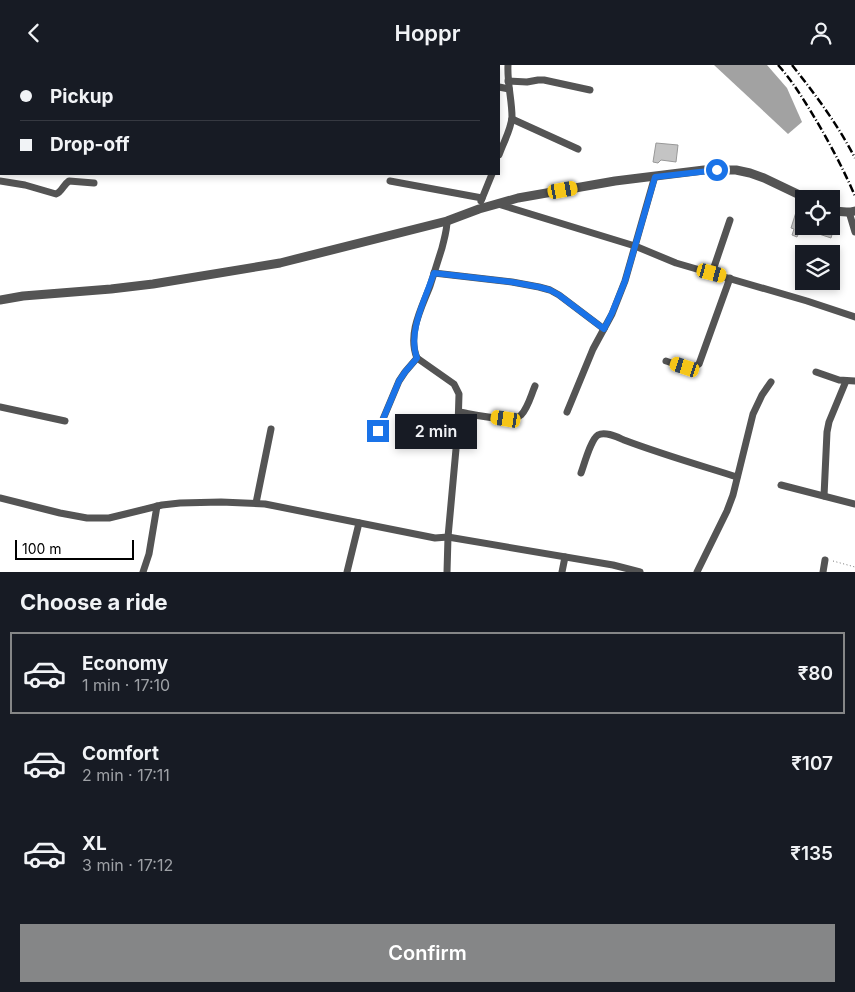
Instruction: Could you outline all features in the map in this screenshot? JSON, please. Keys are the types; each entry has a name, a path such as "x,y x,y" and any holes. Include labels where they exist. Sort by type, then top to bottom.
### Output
{"street":[{"path":"500,152 512,119 508,65"},
{"path":"508,81 527,82 544,80 590,90"},
{"path":"500,87 509,89"},
{"path":"512,119 578,149"},
{"path":"0,300 23,296 153,284 280,263 446,221 518,198 615,181 704,170 736,170 764,178 795,193"},
{"path":"479,209 492,175"},
{"path":"567,412 593,349 620,293 655,177"},
{"path":"0,181 24,185 56,194 69,181 94,183"},
{"path":"390,181 482,198"},
{"path":"498,204 635,246 676,263 855,317"},
{"path":"852,212 855,232"},
{"path":"712,273 730,220"},
{"path":"446,221 447,229 416,323 414,338 417,358 454,384 459,393 447,572"},
{"path":"434,273 512,282 550,290 604,329"},
{"path":"666,361 691,368 699,364 730,278"},
{"path":"378,431 399,381 417,358"},
{"path":"816,372 839,381 855,381"},
{"path":"824,496 827,432 832,413 846,381"},
{"path":"697,572 727,511 733,495 753,414 771,382"},
{"path":"458,412 506,419 516,418 524,410 535,386"},
{"path":"0,407 65,421"},
{"path":"256,503 271,429"},
{"path":"581,473 593,441 597,435 601,434 737,477"},
{"path":"781,485 855,504"},
{"path":"0,498 87,518 109,517 157,506 180,503 265,504 435,538 448,537 566,557 613,569 640,572"},
{"path":"142,572 149,554 157,506"},
{"path":"347,572 359,523"},
{"path":"562,572 566,557"},
{"path":"823,572 826,559"}],"path":[{"path":"826,559 855,567"}],"shaded area":[{"path":"714,65 767,65 787,88 802,122 788,134"}],"building":[{"path":"656,143 678,145 676,162 661,160 658,163 653,162"},
{"path":"795,215 795,235 798,235 797,237 792,235 794,229 791,228"}],"railway":[{"path":"778,65 795,86 816,121 840,163 855,196"},
{"path":"792,65 826,110 855,158"}],"route":[{"path":"378,431 399,381 417,358 414,338 416,323 434,273 512,282 550,290 604,329 625,281 655,177 717,170"}]}
